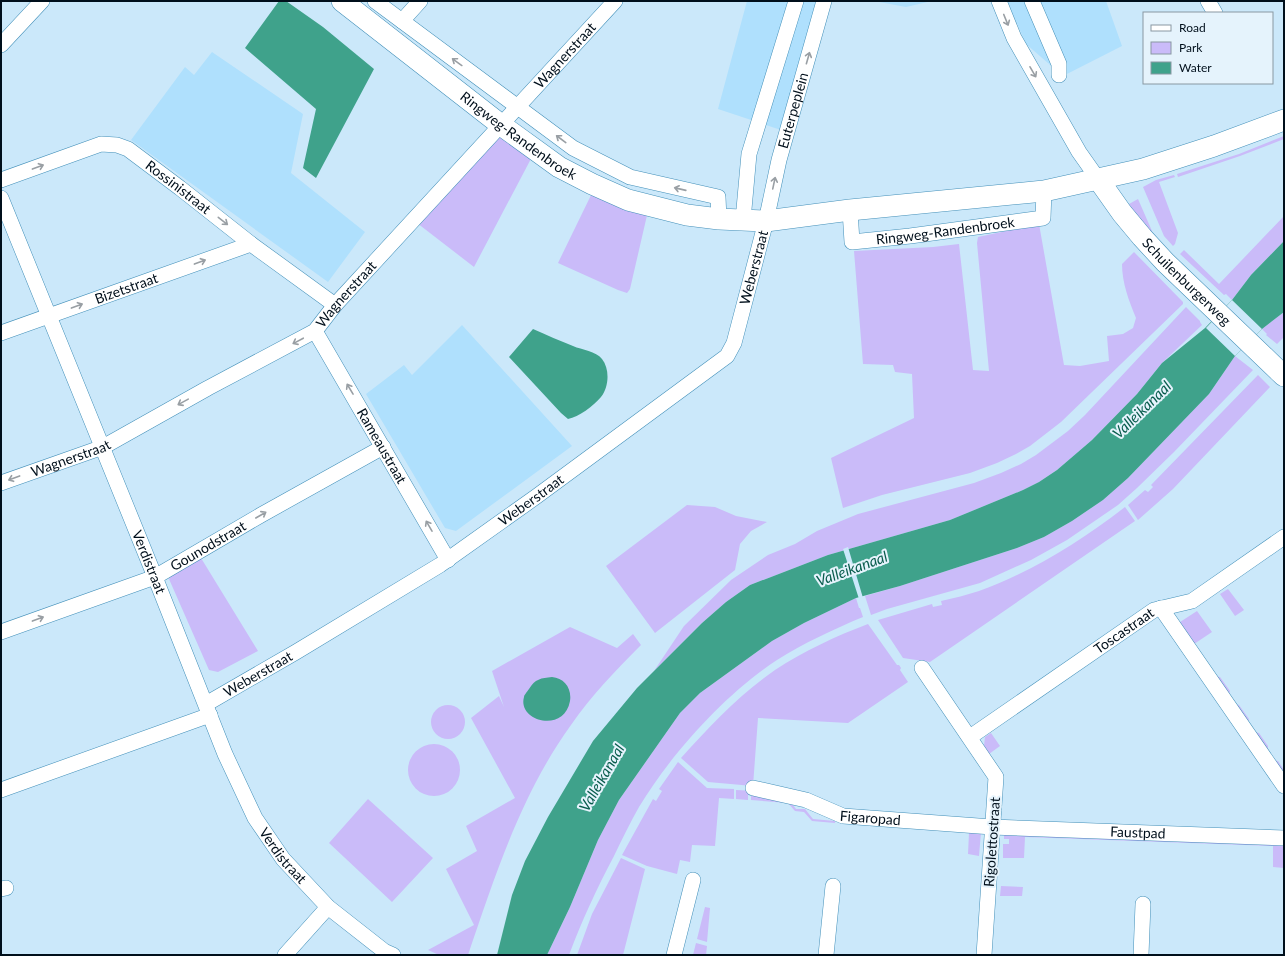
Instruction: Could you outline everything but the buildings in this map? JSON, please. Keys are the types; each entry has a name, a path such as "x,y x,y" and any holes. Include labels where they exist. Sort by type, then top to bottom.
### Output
{"main road":[{"name":"Ringweg-Randenbroek","path":"342,1 501,125 559,167 628,200 687,215 720,219 766,221 850,210 1044,191 1143,169 1214,146 1284,120"},
{"name":"Schuilenburgerweg","path":"1098,179 1142,238 1248,343 1284,376"}],"street":[{"path":"1,45 42,1"},
{"name":"Ringweg-Randenbroek","path":"375,1 573,148 630,177 718,197 720,219"},
{"path":"402,21 420,1"},
{"name":"Wagnerstraat","path":"1,483 102,447 208,388 316,331 335,305 615,1"},
{"name":"Euterpeplein","path":"743,220 749,154 796,1"},
{"name":"Euterpeplein","path":"766,221 779,160 824,1"},
{"path":"999,1 1014,38 1079,152 1098,179"},
{"path":"1032,1 1059,64 1059,75"},
{"path":"1208,1 1214,12"},
{"name":"Rossinistraat","path":"1,180 101,144 117,145 128,149 251,244 335,305"},
{"name":"Ringweg-Randenbroek","path":"850,210 852,242 910,236 1043,218 1044,191"},
{"name":"Verdistraat","path":"1,198 230,763 255,818 283,859 328,907 384,951 393,955"},
{"name":"Weberstraat","path":"1,790 208,709 296,652 448,560 727,356 734,343 766,221"},
{"name":"Bizetstraat","path":"1,332 251,244"},
{"name":"Rameaustraat","path":"316,331 448,560"},
{"name":"Gounodstraat","path":"1,632 155,577 254,519 383,447"},
{"name":"Toscastraat","path":"970,737 1154,610 1192,600 1284,537"},
{"path":"1161,608 1284,786"},
{"name":"Rigolettostraat","path":"922,668 996,777 984,955"},
{"name":"Figaropad","path":"752,788 806,800 843,816 992,827"},
{"name":"Faustpad","path":"992,827 1284,838"},
{"path":"674,955 693,880"},
{"path":"826,955 833,886"},
{"path":"1141,955 1143,904"},
{"path":"285,955 328,907"}],"shaded area":[{"path":"747,1 819,1 781,130 718,109"},
{"path":"874,1 932,1 906,7"},
{"path":"1007,1 1106,1 1122,46 1063,76 1026,44"},
{"path":"212,52 303,114 291,173 365,232 328,282 131,140 185,67 194,75"},
{"path":"462,325 572,446 456,531 445,528 366,394 404,365 412,375"}],"green space":[{"path":"498,133 534,153 474,267 417,223"},
{"path":"1284,136 1284,139 1178,177 1177,174 1239,154"},
{"path":"1174,175 1175,177 1159,182 1178,233 1173,246 1164,236 1143,187 1156,180"},
{"path":"594,189 648,211 630,289 627,293 558,263"},
{"path":"1138,199 1152,232 1132,210 1129,204"},
{"path":"1284,216 1284,241 1251,275 1232,300 1226,294 1224,295 1180,254 1184,250 1219,284"},
{"path":"1039,224 1064,365 1080,366 1109,361 1107,336 1123,334 1133,328 1136,318 1128,298 1122,271 1122,264 1134,252 1183,302 1183,304 1061,422 1030,446 997,463 970,473 882,495 843,508 831,458 914,418 912,374 895,372 893,365 863,364 854,251 933,247 959,244 973,370 989,371 977,243 978,237"},
{"path":"1186,307 1202,325 1162,363 1137,394 1092,440 1057,470 1039,482 1023,490 950,520 828,555 750,585 726,602 702,623 654,671 684,626 731,580 768,555 795,544 817,531 858,514 974,483 1021,464 1036,455 1068,431 1085,415"},
{"path":"1284,312 1284,337 1277,344 1266,335 1267,334 1262,329"},
{"path":"1235,356 1253,370 1174,452 1118,505 1067,540 1031,560 980,583 887,609 871,615 865,596 1017,548 1044,537 1072,521 1103,500 1128,478 1209,394"},
{"path":"1258,375 1270,387 1173,489 1138,520 1128,505 1145,490 1148,492 1153,487 1151,485"},
{"path":"687,505 715,507 736,516 767,522 751,531 740,544 735,570 655,633 606,566"},
{"path":"1125,507 1135,521 930,662 903,658 878,620 932,604 933,607 942,605 941,601 979,591 999,583 1055,555 1091,532"},
{"path":"201,558 258,651 218,672 209,670 169,579 173,572"},
{"path":"1228,589 1244,610 1235,616 1220,594"},
{"path":"856,598 863,617 830,631 777,660 738,690 700,726 667,766 639,807 596,892 569,955 547,955 570,907 598,840 619,800 680,713 700,693 772,641 804,623"},
{"path":"1197,611 1212,632 1194,644 1216,676 1220,677 1230,691 1229,695 1235,704 1239,705 1249,719 1248,723 1255,732 1259,733 1268,746 1268,750 1274,760 1278,761 1284,770 1284,774 1277,763 1273,762 1265,751 1265,747 1256,735 1253,734 1238,707 1234,706 1226,695 1227,691 1218,679 1215,678 1177,624"},
{"path":"868,624 897,665 899,665 901,668 900,670 908,682 848,723 758,718 753,786 708,782 681,758 737,700 775,670 820,644"},
{"path":"570,627 617,648 633,634 641,645 587,704 553,751 511,836 488,895 468,955 439,955 428,950 474,925 446,869 477,851 466,826 515,798 471,718 499,696 504,707 492,671"},
{"path":"448,705 460,710 465,722 460,734 448,739 436,734 431,722 436,710"},
{"path":"991,733 1000,746 989,754 984,746 985,737"},
{"path":"434,744 448,748 456,756 460,770 456,784 448,792 434,796 420,792 412,784 408,770 412,756 420,748"},
{"path":"678,762 707,788 734,789 734,799 719,798 715,846 692,845 690,862 680,860 677,874 647,866 622,855 653,799 656,801 662,791 659,789"},
{"path":"736,790 757,791 789,800 796,809 805,809 813,819 835,821 835,823 812,821 804,812 795,811 788,803 751,800 751,795 748,795 748,800 736,799"},
{"path":"368,799 433,858 392,902 329,843"},
{"path":"964,831 981,832 979,856 968,854 969,833 964,833"},
{"path":"1004,834 1284,844 1284,868 1273,867 1273,846 1025,837 1024,858 1003,858 1003,844 1009,844 1009,839 1004,839"},
{"path":"621,858 645,869 623,955 577,955 592,914"},
{"path":"1001,886 1023,887 1022,896 1000,896"},
{"path":"705,907 710,908 707,942 697,939"},
{"path":"696,943 707,946 706,955 693,955"}],"water":[{"path":"279,1 286,1 323,27 374,69 316,178 303,168 316,109 245,48"},
{"name":"Valleikanaal","path":"1284,241 1284,312 1262,329 1235,356 1209,394 1128,478 1103,500 1072,521 1044,537 1017,548 900,586 856,598 804,623 772,641 700,693 680,713 619,800 598,840 570,907 547,955 497,955 512,895 525,861 548,817 593,741 637,688 702,623 726,602 750,585 828,555 950,520 1039,482 1057,470 1092,440 1137,394 1162,363 1205,328 1232,300 1251,275"},
{"path":"533,329 596,354 605,363 608,378 606,388 601,397 586,411 568,419 509,357"},
{"path":"552,677 560,679 566,684 570,692 570,701 566,711 559,718 551,721 534,718 527,712 524,705 524,696 536,681"}],"pier":[{"path":"1232,300 1262,329 1235,356 1206,328"},
{"path":"848,547 863,598 859,599 843,549"}]}
